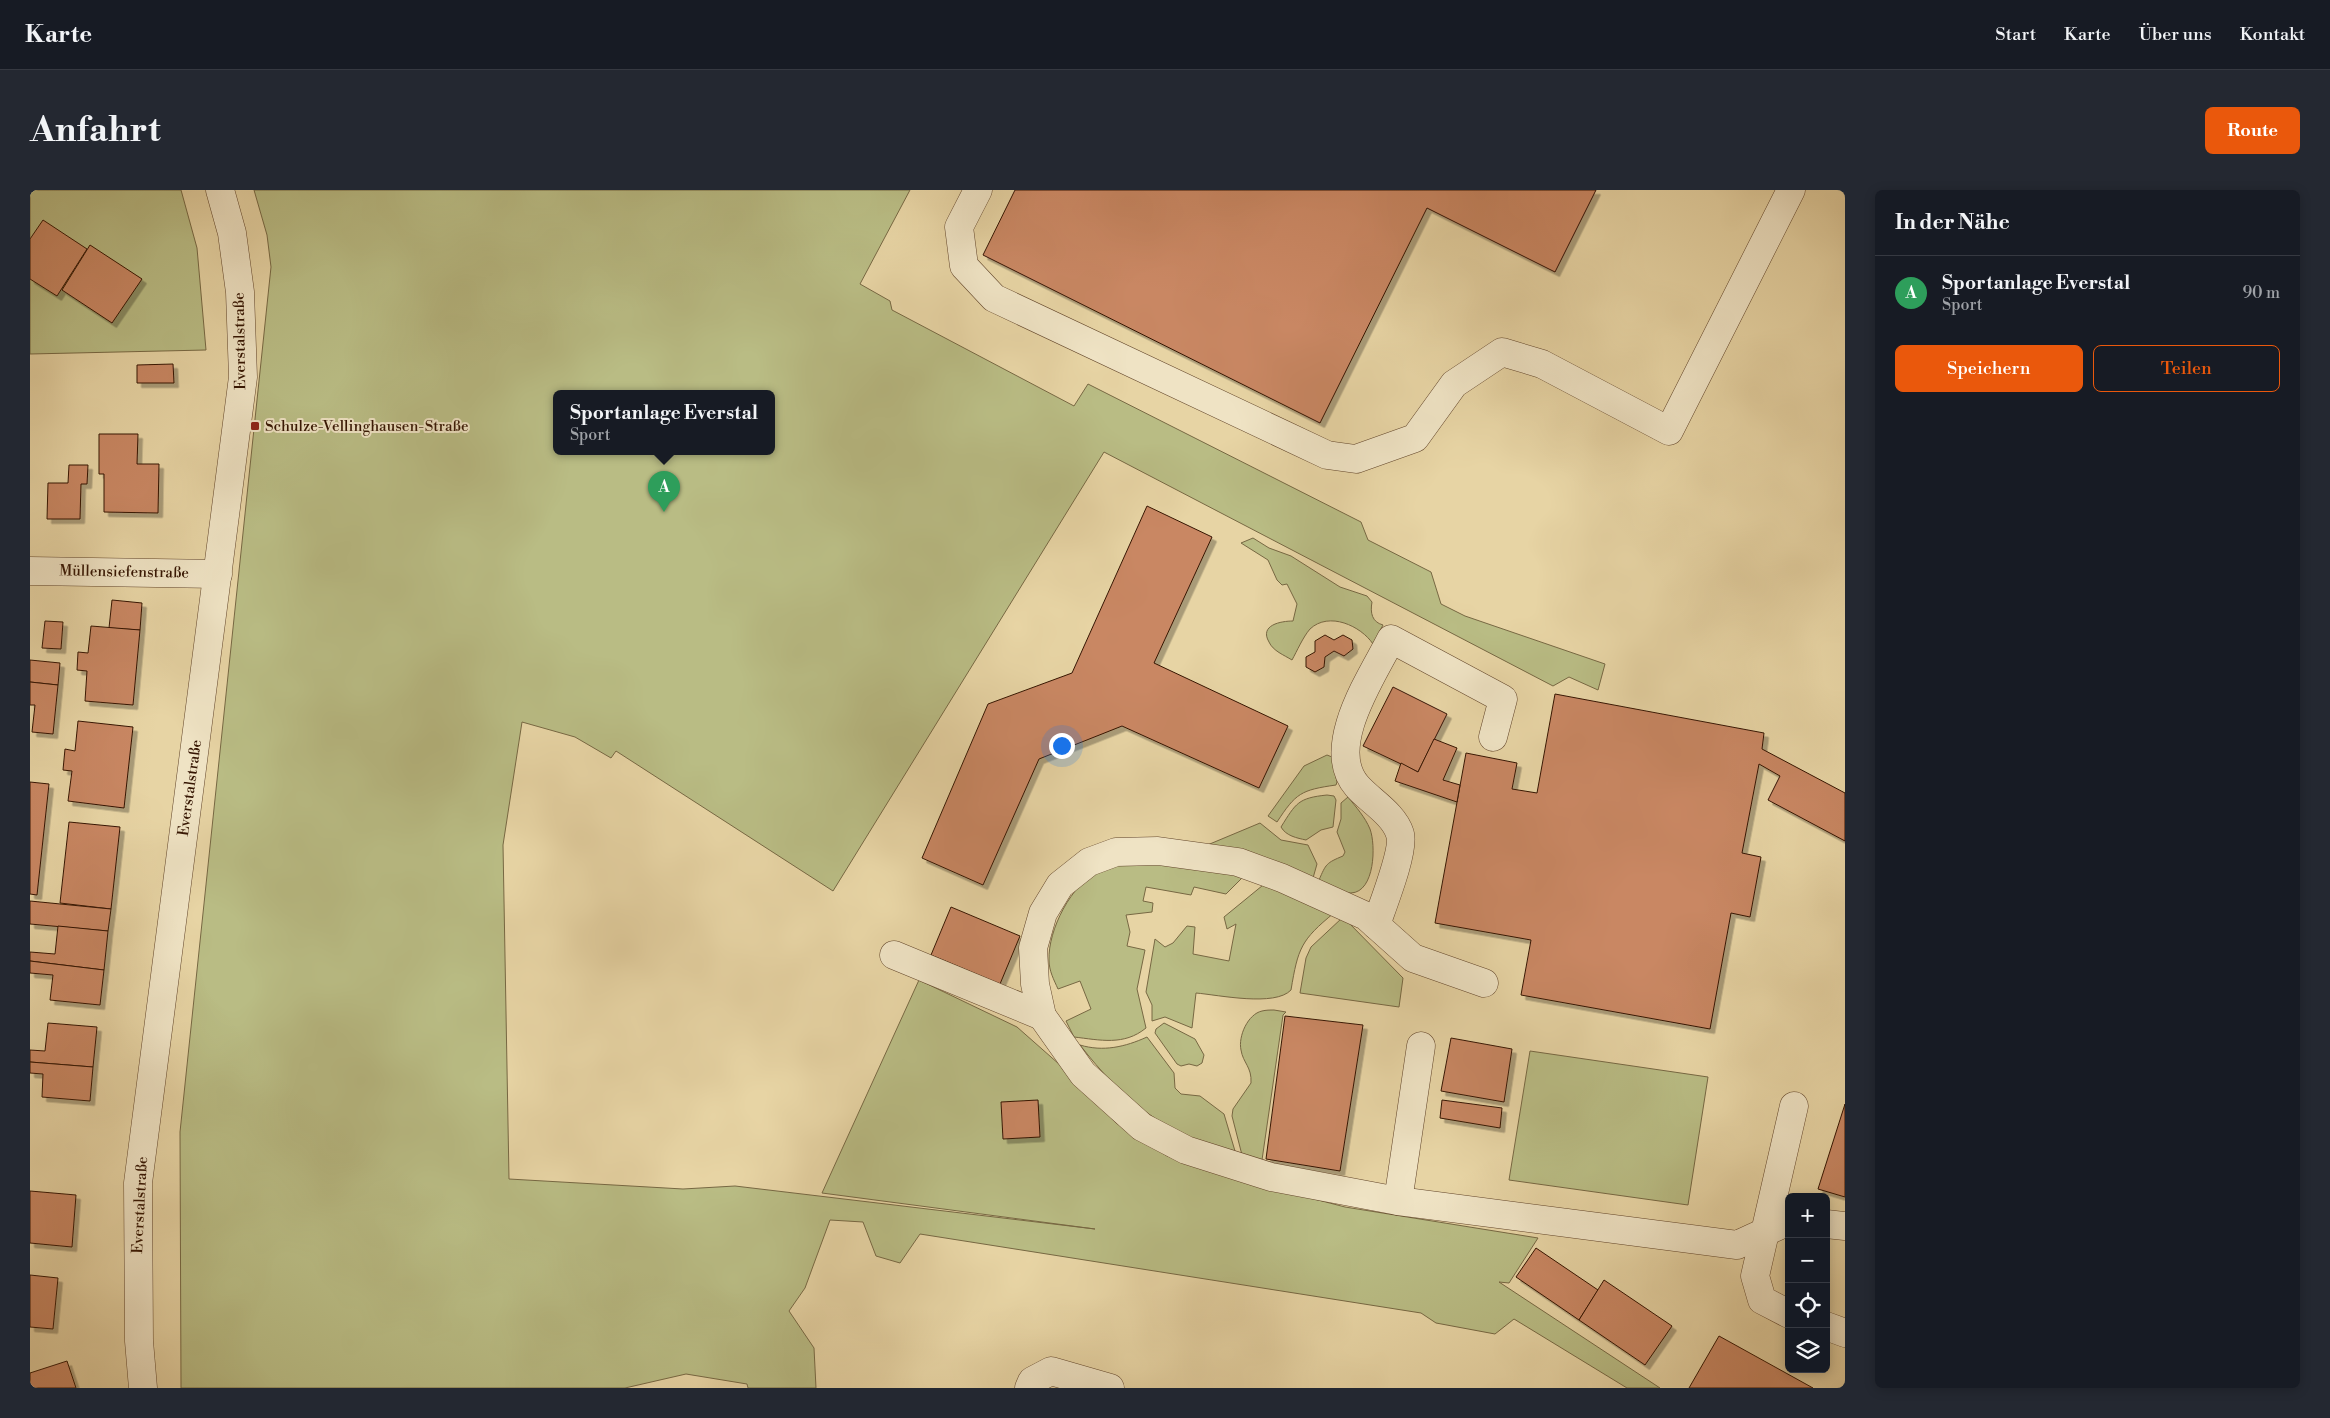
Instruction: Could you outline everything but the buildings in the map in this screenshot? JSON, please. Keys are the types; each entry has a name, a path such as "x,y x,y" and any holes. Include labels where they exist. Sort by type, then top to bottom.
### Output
{"street":[{"name":"Everstalstraße","path":"143,1388 139,1340 138,1184 243,377 240,292 232,233 220,190"},
{"path":"978,190 959,227 964,266 994,298 1327,455 1356,459 1415,438 1454,384 1502,352 1542,364 1669,431 1791,190"},
{"name":"Müllensiefenstraße","path":"30,571 218,574"},
{"path":"1376,925 1395,873 1400,834 1390,816 1372,802 1355,784 1347,765 1347,744 1352,717 1391,639 1503,699 1493,737"},
{"path":"1484,983 1413,958 1366,916 1322,894 1238,862 1158,851 1116,852 1089,862 1060,885 1043,913 1033,948 1035,984 1042,1016 1083,1074 1142,1128 1186,1150 1270,1177 1398,1201 1737,1245 1778,1225"},
{"path":"894,955 1042,1016"},
{"path":"1398,1201 1421,1046"},
{"path":"1785,1312 1762,1300 1756,1276 1778,1225 1794,1106"},
{"path":"1830,1224 1845,1226"},
{"path":"1830,1327 1845,1333"},
{"path":"1029,1388 1032,1381 1051,1371 1110,1388"}],"green space":[{"path":"30,190 181,190 197,248 206,350 30,354"},
{"path":"254,190 910,190 860,284 890,301 892,310 1074,406 1088,384 1361,522 1368,540 1431,572 1441,604 1465,616 1605,664 1598,690 1569,677 1553,686 1104,452 833,891 616,751 611,758 575,737 522,722 503,845 509,1179 683,1189 735,1186 1095,1229 822,1193 919,980 1017,1027 1068,1072 1116,1123 1167,1156 1226,1176 1345,1207 1538,1238 1509,1283 1499,1282 1660,1388 1627,1388 1514,1319 1495,1334 1436,1323 1421,1313 920,1234 900,1263 876,1256 863,1222 830,1220 805,1288 789,1311 814,1348 816,1388 748,1388 747,1384 686,1374 625,1388 181,1388 180,1132 271,267 267,235"},
{"path":"1253,538 1269,548 1291,556 1340,587 1367,596 1372,602 1371,610 1374,619 1383,625 1373,644 1368,637 1353,627 1335,621 1326,621 1310,629 1292,660 1273,648 1267,636 1269,628 1277,623 1293,621 1297,604 1287,584 1282,585 1277,580 1268,560 1241,543"},
{"path":"1327,755 1332,757 1336,785 1300,794 1289,805 1277,822 1268,816 1304,766"},
{"path":"1327,795 1334,796 1336,800 1333,827 1321,830 1306,840 1292,836 1283,830 1281,827 1290,812 1299,803 1310,798"},
{"path":"1348,797 1368,825 1373,846 1372,867 1369,877 1359,891 1351,893 1338,891 1319,880 1327,865 1343,856 1345,852 1337,832 1341,819 1341,803"},
{"path":"1260,823 1281,840 1308,845 1317,864 1313,878 1205,846"},
{"path":"1125,862 1170,864 1244,876 1226,894 1194,887 1191,895 1146,887 1143,901 1153,903 1152,912 1126,915 1130,932 1127,946 1145,950 1137,989 1146,1028 1138,1034 1120,1040 1074,1037 1066,1021 1091,1009 1080,981 1058,989 1049,964 1052,935 1063,909 1089,877 1106,867"},
{"path":"1268,881 1334,913 1314,931 1303,946 1296,964 1291,990 1273,998 1260,999 1196,993 1192,1028 1165,1017 1152,1021 1152,1005 1146,992 1155,939 1165,947 1173,943 1187,926 1195,927 1193,954 1229,961 1236,924 1227,929 1224,917"},
{"path":"1342,918 1403,978 1399,1007 1300,993 1306,958 1311,947"},
{"path":"1274,1010 1286,1012 1283,1015 1262,1160 1242,1155 1232,1116 1233,1109 1251,1083 1249,1069 1240,1044 1245,1026 1252,1016 1257,1013"},
{"path":"1164,1023 1195,1039 1204,1055 1202,1063 1197,1066 1189,1064 1181,1066 1177,1064 1155,1033 1156,1029"},
{"path":"1147,1037 1174,1073 1175,1088 1181,1094 1200,1096 1224,1114 1235,1151 1210,1145 1188,1136 1167,1126 1147,1113 1112,1082 1080,1045 1106,1048"},
{"path":"1530,1051 1708,1077 1688,1205 1509,1180"}],"place":[{"name":"Schulze-Vellinghausen-Straße","path":"255,426"},
{"name":"Sportanlage Everstal","path":"664,512"}]}
